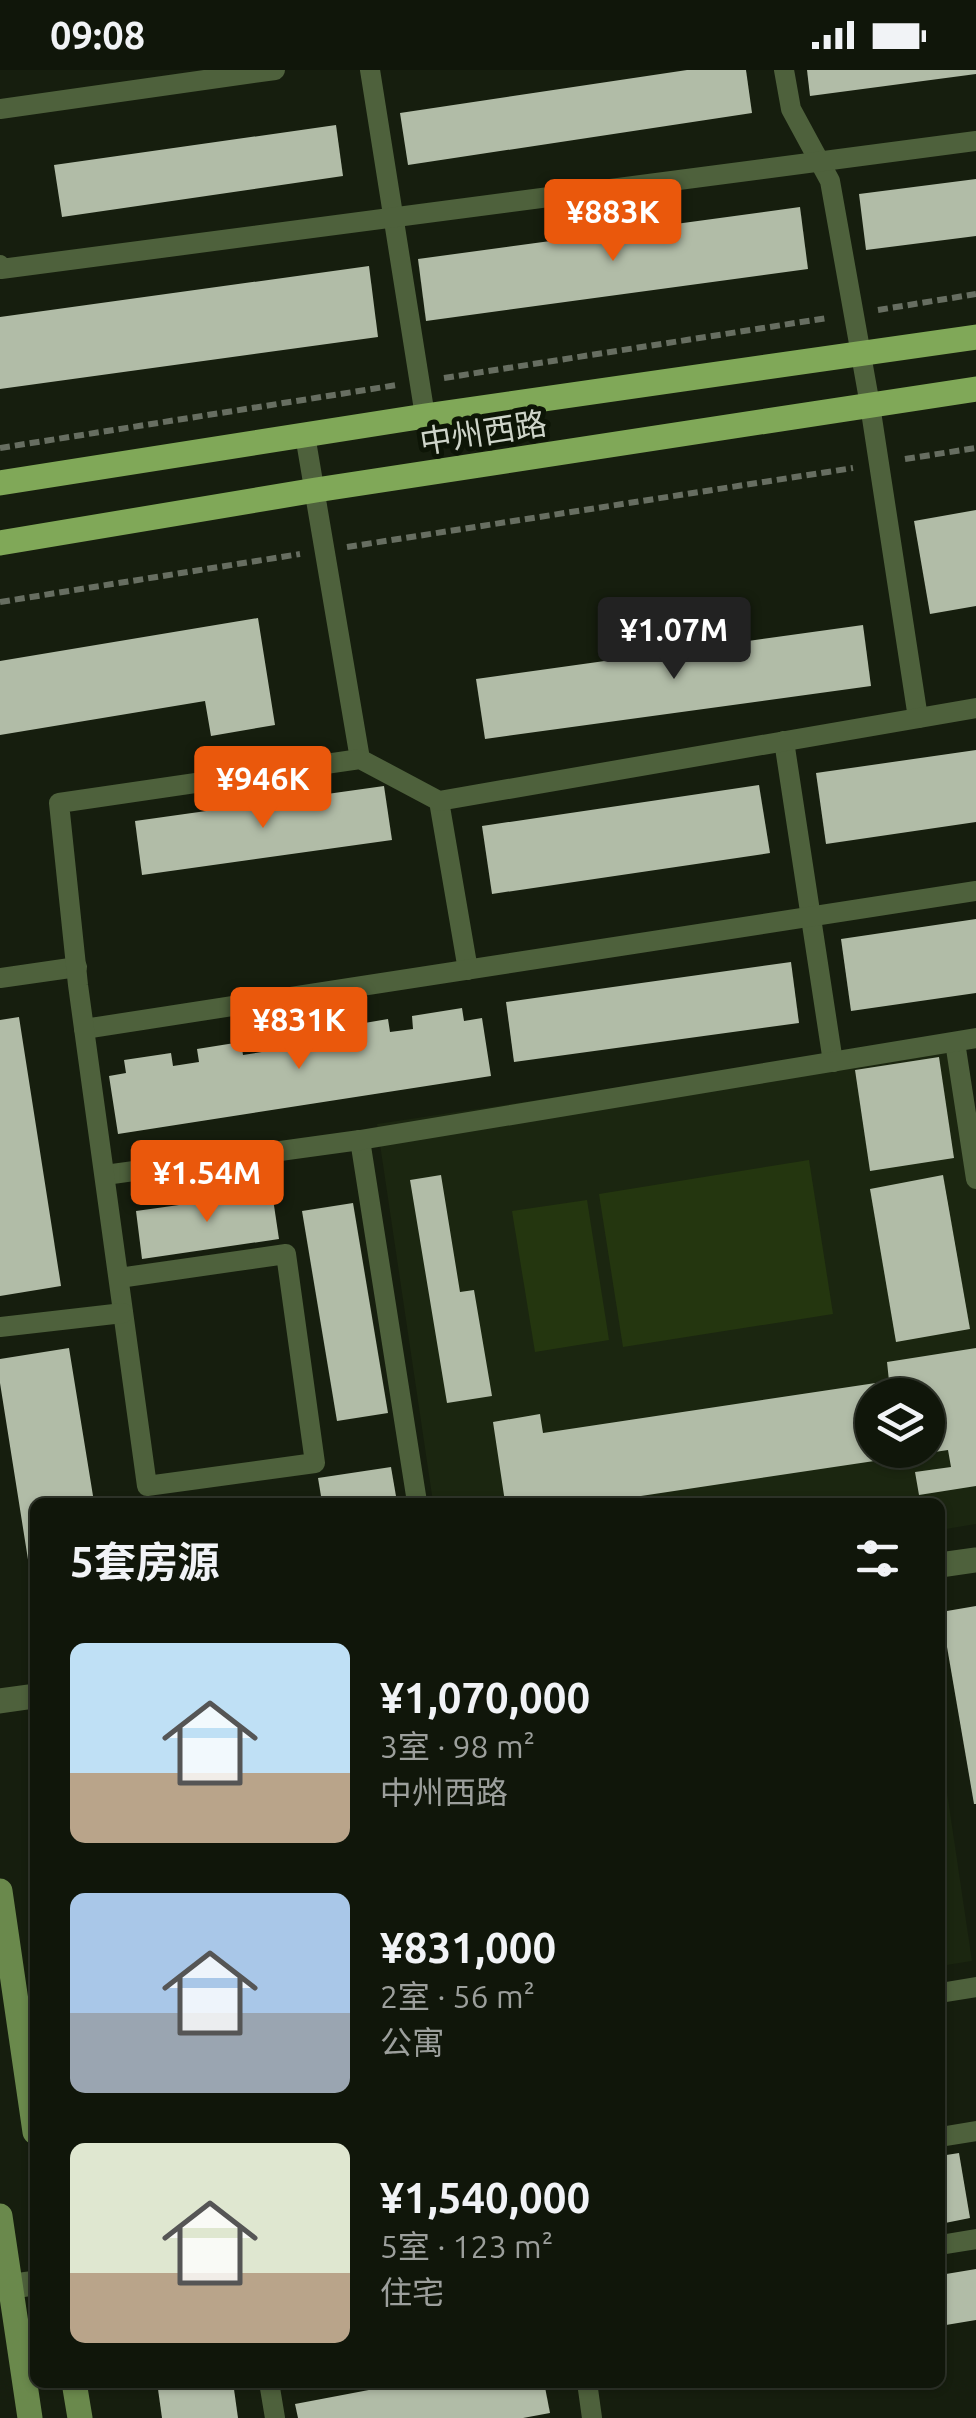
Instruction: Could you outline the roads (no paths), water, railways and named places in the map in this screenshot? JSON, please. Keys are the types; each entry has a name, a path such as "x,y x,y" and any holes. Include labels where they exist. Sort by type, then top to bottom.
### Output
{"main road":[{"name":"中州西路","path":"0,483 425,416 976,337"},
{"name":"中州西路","path":"0,543 316,490 976,389"},
{"path":"0,1892 27,2017 30,2060"},
{"path":"0,2216 15,2286 30,2418"},
{"path":"75,2388 80,2418"}],"street":[{"path":"945,1564 976,1560"},
{"path":"0,1701 30,1697"}],"lane":[{"path":"0,108 275,70"},
{"path":"370,70 425,416"},
{"path":"784,70 792,109 830,181 870,404 918,718"},
{"path":"0,266 0,270 976,141"},
{"path":"304,435 360,759"},
{"path":"119,1278 286,1254 315,1463 147,1486 76,968 58,804 360,759 439,802 976,708"},
{"path":"784,741 833,1062"},
{"path":"439,802 468,970"},
{"path":"84,1028 976,891"},
{"path":"0,978 76,968"},
{"path":"105,1176 360,1140 966,1040 976,1179"},
{"path":"360,1140 416,1498"},
{"path":"0,1327 124,1313"},
{"path":"945,1992 976,1987"},
{"path":"945,2136 976,2131"},
{"path":"945,2244 976,2239"},
{"path":"270,2388 274,2418"},
{"path":"588,2388 592,2418"}]}
